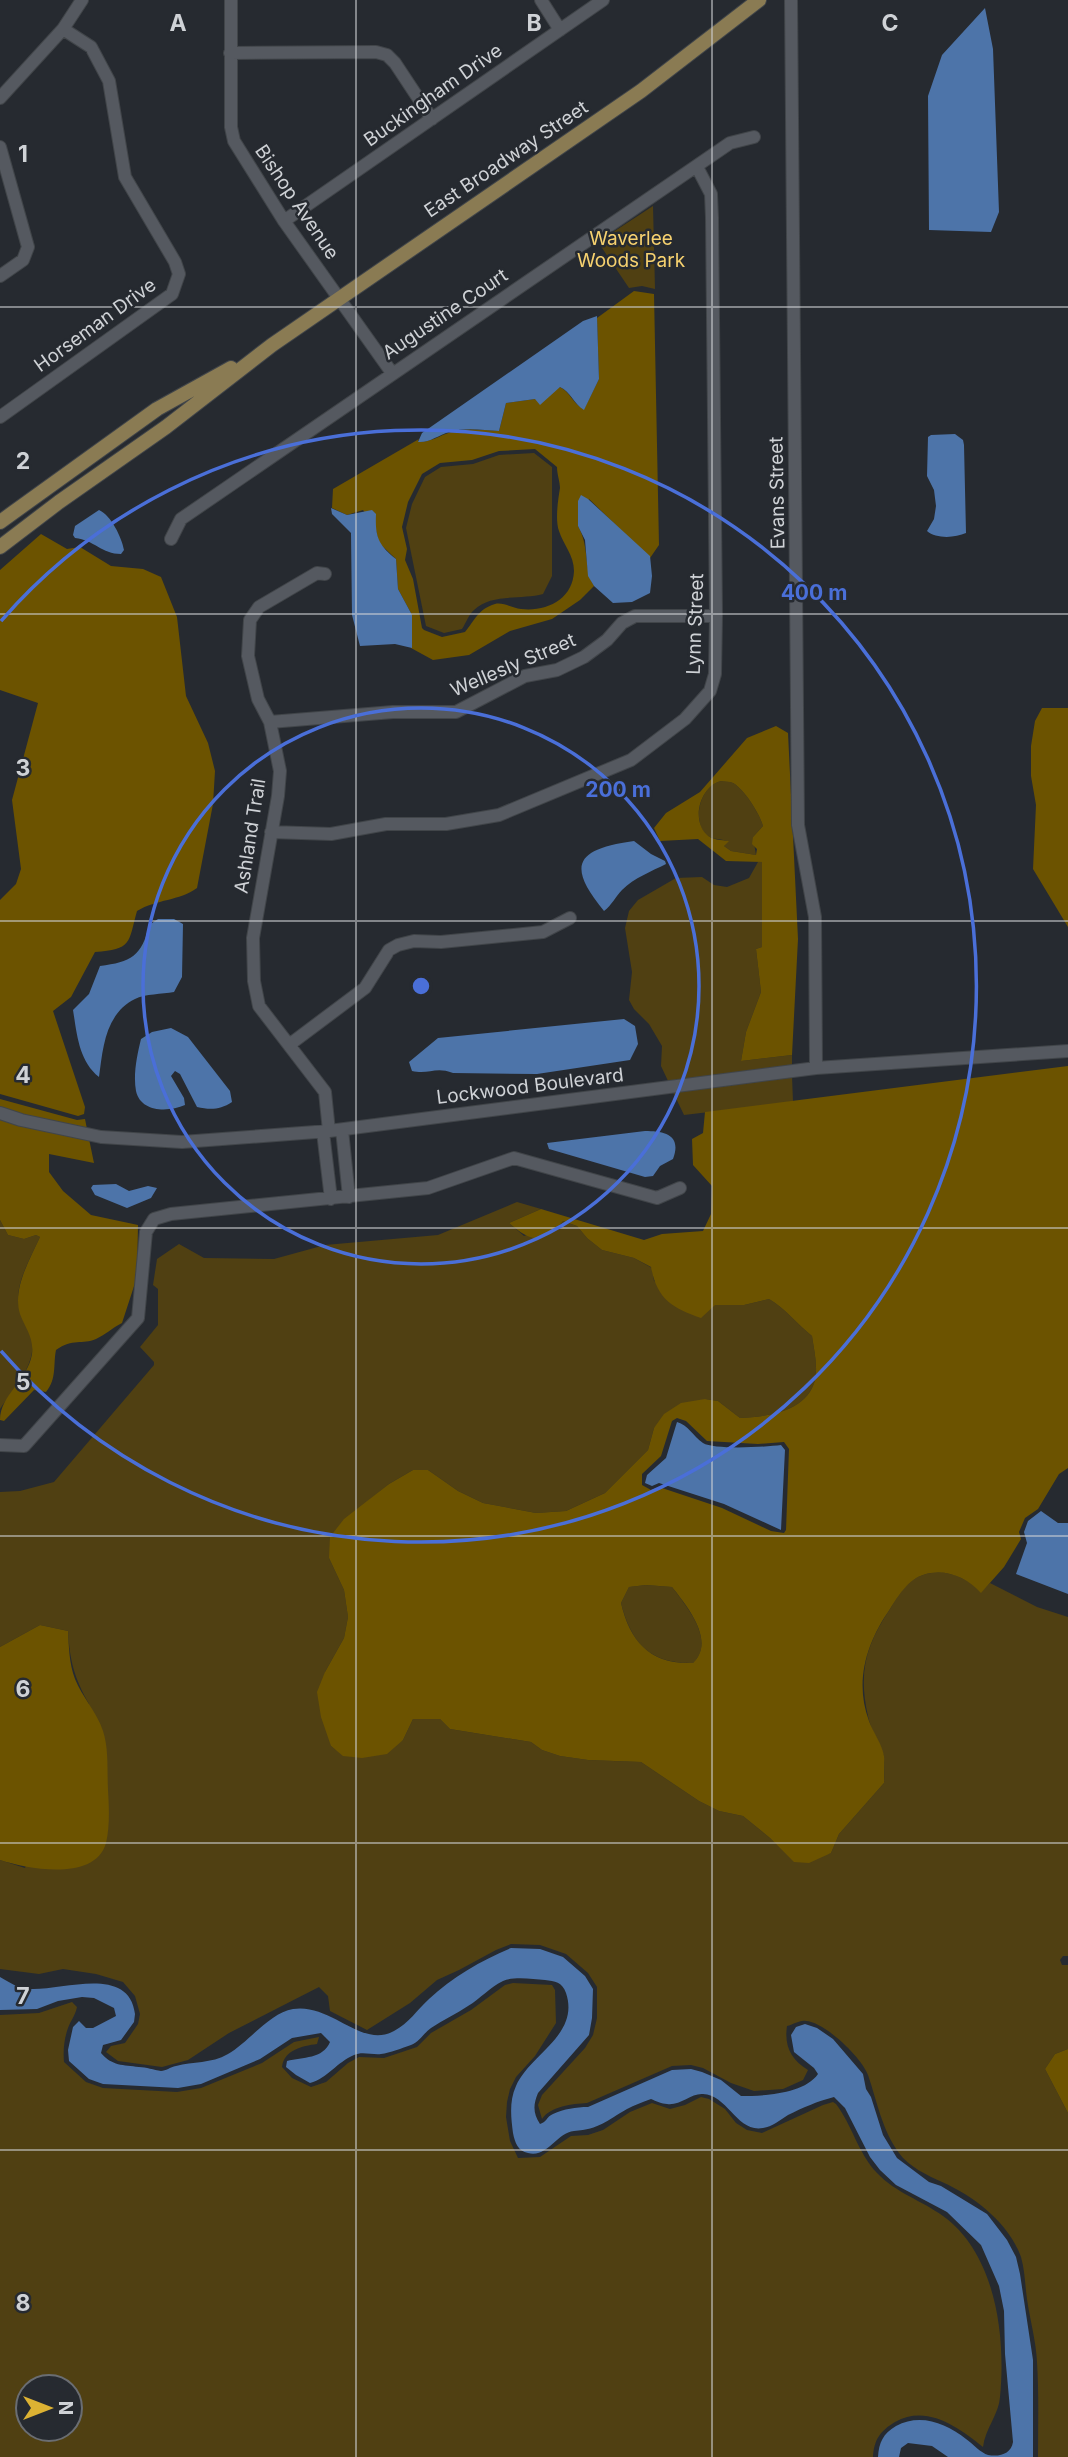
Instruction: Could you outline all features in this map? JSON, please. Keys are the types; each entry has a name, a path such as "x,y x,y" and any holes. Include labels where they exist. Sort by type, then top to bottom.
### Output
{"main road":[{"name":"East Broadway Street","path":"0,547 166,427 339,296 641,91 759,0"},
{"name":"East Broadway Street","path":"0,522 157,409 272,345"}],"street":[{"path":"0,99 63,29 82,0"},
{"name":"Bishop Avenue","path":"230,0 231,127 234,141 284,220 392,373"},
{"path":"541,0 560,30"},
{"name":"Buckingham Drive","path":"284,220 603,0"},
{"name":"Evans Street","path":"791,0 798,825 815,917 816,1068"},
{"name":"Horseman Drive","path":"0,417 172,294 179,274 175,262 125,177 109,81 91,47 63,29"},
{"path":"230,53 376,52 387,55 432,118"},
{"name":"Augustine Court","path":"171,539 181,519 392,373 730,143 754,137"},
{"path":"0,147 28,247 23,260 0,276"},
{"name":"Lynn Street","path":"271,832 331,834 386,824 446,824 499,815 631,760 685,719 710,691 715,674 716,616 712,218 711,194 697,167"},
{"name":"Ashland Trail","path":"325,573 317,573 259,607 250,620 248,656 258,699 270,722 280,771 253,938 254,981 259,1006 325,1092 332,1131"},
{"name":"Wellesly Street","path":"270,722 341,715 456,712 525,676 557,670 584,657 607,640 622,623 635,616 716,616"},
{"path":"289,1045 365,988 389,950 398,945 414,941 441,942 544,932 569,918"},
{"name":"Lockwood Boulevard","path":"0,1113 101,1137 182,1142 332,1131 816,1068 1068,1051"},
{"path":"332,1131 349,1197"},
{"path":"331,1199 332,1131"},
{"path":"0,1446 24,1446 138,1318 146,1231 155,1219 171,1214 428,1188 514,1158 657,1198 680,1188"}],"green space":[{"name":"Waverlee Woods Park","path":"653,206 655,289 642,286 629,288 598,242"},
{"path":"534,453 552,467 552,576 543,594 489,601 472,612 462,629 444,633 426,626 406,528 412,504 425,477 441,467 473,464 499,455"},
{"path":"721,781 732,782 737,786 759,815 763,826 753,837 756,855 731,851 724,846 727,841 707,836 701,827 699,811 704,795 714,784"},
{"path":"758,862 762,862 762,947 756,949 761,992 746,1032 741,1061 792,1055 792,1066 669,1083 661,1066 662,1046 649,1024 629,1000 632,972 625,928 629,911 638,900 676,878 702,877 714,885 727,887 749,878"},
{"path":"792,1076 793,1102 684,1115 673,1092"},
{"path":"517,1202 541,1209 509,1223 524,1236 563,1221 577,1226 602,1250 634,1258 652,1268 654,1281 714,1305 744,1305 769,1299 812,1336 815,1380 811,1391 795,1406 762,1416 740,1418 718,1401 705,1399 654,1428 648,1450 605,1493 566,1511 536,1513 483,1503 458,1491 428,1470 413,1470 389,1484 368,1501 329,1558 344,1590 348,1617 344,1638 325,1672 331,1746 349,1756 367,1756 403,1740 413,1719 440,1719 450,1729 531,1742 542,1750 560,1756 641,1762 699,1801 719,1811 743,1816 794,1861 831,1853 839,1834 884,1783 884,1758 869,1720 864,1672 875,1635 908,1584 923,1575 947,1573 962,1578 981,1592 990,1583 1037,1607 1068,1617 1068,1956 1063,1956 1060,1960 1062,1965 1068,1965 1068,2049 1055,2054 1045,2069 1068,2113 1068,2457 1038,2457 1036,2354 1021,2257 1015,2245 999,2222 978,2203 903,2158 884,2125 864,2068 842,2042 823,2027 803,2021 787,2026 790,2052 797,2062 808,2070 803,2080 783,2089 754,2091 731,2083 703,2068 691,2065 672,2066 587,2103 556,2108 542,2119 538,2105 542,2095 585,2048 593,2035 597,2018 597,1987 588,1973 566,1954 540,1945 511,1944 496,1950 437,1980 410,2003 367,2030 330,2011 328,1996 319,1987 229,2033 188,2060 162,2067 118,2061 106,2052 111,2046 125,2043 138,2024 140,2014 135,1996 123,1982 96,1974 63,1969 39,1974 0,1969 0,1860 25,1868 89,1704 74,1669 68,1631 40,1625 0,1647 0,1492 20,1491 54,1482 154,1365 140,1347 158,1325 158,1289 153,1285 157,1259 179,1244 204,1258 274,1259 325,1245 438,1235"},
{"path":"0,1220 8,1235 24,1239 36,1235 40,1237 23,1275 18,1299 31,1335 32,1355 24,1374 0,1409"},
{"path":"629,1587 672,1587 691,1614 697,1624 702,1645 693,1663 665,1660 654,1655 637,1640 630,1629 621,1603"},
{"path":"513,1983 552,1985 555,1990 556,2023 535,2056 516,2077 507,2102 506,2117 510,2141 518,2158 540,2157 571,2136 588,2135 603,2130 630,2112 652,2103 670,2109 701,2097 709,2099 725,2109 736,2123 747,2130 762,2133 823,2105 833,2102 836,2104 865,2157 877,2173 892,2186 935,2210 961,2232 986,2274 999,2323 1001,2374 999,2403 983,2447 942,2420 919,2416 907,2417 885,2429 876,2441 873,2457 0,2457 0,2015 39,2013 72,2002 77,2007 66,2036 64,2062 86,2082 103,2088 177,2092 201,2088 262,2063 294,2042 319,2037 317,2044 290,2053 283,2061 282,2067 292,2078 311,2087 326,2082 359,2057 384,2058 417,2047 431,2033 471,2010 505,1985"}],"shaded area":[{"path":"634,291 654,294 659,545 650,558 589,499 578,526 594,586 580,600 552,619 510,631 469,655 433,660 411,648 412,615 398,589 396,559 379,543 375,526 363,510 347,515 332,508 333,489 419,439 418,441 427,441 461,430 499,431 506,403 535,399 560,387 584,409 599,379 597,318","holes":["535,449 557,467 560,488 558,526 574,571 573,581 564,596 557,602 540,608 518,608 501,604 489,606 465,632 442,637 424,630 413,579 405,560 407,549 402,527 408,502 422,474 440,463 472,460 499,451"]},
{"path":"41,534 67,549 80,547 111,566 143,569 161,577 177,617 186,696 208,743 215,771 213,804 197,888 137,911 127,943 116,949 95,952 71,997 53,1011 85,1107 84,1114 78,1116 0,1094 0,900 16,884 21,869 12,800 38,703 0,690 0,570"},
{"path":"1042,708 1068,708 1068,927 1033,869 1036,805 1031,776 1031,746 1035,721"},
{"path":"776,726 788,733 798,939 792,1055 741,1061 746,1032 761,992 756,949 762,947 762,862 726,861 698,839 660,841 654,828 666,813 700,792 747,738","holes":["721,781 733,783 742,791 761,821 763,826 753,837 752,844 757,849 756,855 731,851 724,846 729,841 711,837 702,827 699,820 700,803 708,789"]},
{"path":"1068,1066 1068,1468 1059,1474 1038,1509 1025,1518 1019,1532 1021,1539 1004,1567 981,1593 969,1582 955,1575 931,1573 913,1580 893,1604 869,1648 863,1677 865,1706 884,1756 884,1783 839,1834 831,1853 809,1863 794,1862 743,1816 719,1811 699,1801 641,1762 560,1756 542,1750 531,1742 450,1729 440,1719 413,1719 403,1740 387,1754 362,1758 343,1756 331,1746 321,1717 317,1692 344,1638 348,1617 344,1590 329,1558 330,1537 344,1519 389,1484 413,1470 428,1470 458,1491 483,1503 536,1513 566,1511 605,1493 648,1450 654,1428 664,1414 681,1403 705,1399 718,1401 740,1418 784,1411 795,1406 811,1391 816,1369 812,1336 769,1299 744,1305 715,1305 701,1318 667,1301 657,1287 651,1267 634,1258 602,1250 577,1226 563,1221 549,1234 537,1238 524,1234 509,1223 541,1209 644,1240 662,1234 703,1231 711,1214 712,1186 693,1165 692,1139 703,1133 705,1112","holes":["677,1418 686,1421 707,1441 758,1444 784,1442 789,1449 784,1533 771,1531 722,1508 659,1487 651,1490 642,1485 642,1474 661,1456 672,1421","629,1587 672,1587 685,1604 697,1624 702,1645 693,1663 678,1663 654,1655 637,1640 630,1629 621,1603"]},
{"path":"0,1099 77,1120 85,1119 87,1129 22,1116 0,1108"},
{"path":"0,1118 89,1139 94,1163 49,1154 49,1172 63,1191 91,1215 138,1225 137,1277 122,1323 96,1339 67,1344 56,1350 53,1377 46,1392 34,1390 4,1421 0,1420 4,1403 25,1372 32,1354 30,1338 20,1314 18,1295 23,1274 40,1237 36,1235 24,1239 8,1235 0,1220"},
{"path":"40,1625 68,1631 70,1661 75,1679 100,1724 106,1745 109,1816 106,1843 99,1855 89,1863 59,1870 27,1867 0,1860 0,1647"},
{"path":"1068,2049 1068,2113 1045,2069 1055,2054"}],"water":[{"path":"985,8 993,49 999,212 991,232 929,230 928,96 942,55"},
{"path":"597,316 599,379 584,410 560,387 540,405 535,399 506,403 499,431 462,430 418,442 422,433 583,321"},
{"path":"955,434 963,440 964,445 966,533 951,537 940,536 927,531 934,519 936,506 934,490 927,476 928,437"},
{"path":"581,495 650,556 650,593 632,602 613,603 594,586 588,576 585,540 578,526 578,501"},
{"path":"331,508 347,515 372,510 376,514 379,540 396,559 398,589 412,615 412,648 395,644 360,646 352,615 351,533 332,514"},
{"path":"99,510 108,517 118,533 124,550 121,554 108,552 73,535 75,526"},
{"path":"634,841 666,864 627,886 604,911 584,882 583,862 600,849"},
{"path":"158,919 174,919 183,924 182,977 174,992 139,997 117,1013 107,1033 99,1077 92,1071 83,1055 73,1010 89,994 100,966 134,956 143,944 149,925"},
{"path":"624,1019 635,1026 638,1044 630,1060 537,1074 453,1073 441,1070 418,1072 412,1071 409,1062 438,1038"},
{"path":"171,1028 188,1037 230,1091 232,1102 215,1109 197,1107 180,1074 175,1071 171,1076 184,1098 185,1105 156,1109 149,1107 139,1098 135,1078 141,1039 152,1032"},
{"path":"645,1131 670,1136 675,1144 673,1159 660,1166 653,1176 645,1177 549,1149 547,1143"},
{"path":"116,1184 129,1191 148,1186 157,1188 151,1198 127,1208 95,1195 91,1188 93,1185"},
{"path":"677,1422 703,1443 718,1447 781,1445 785,1450 781,1530 724,1504 659,1483 652,1486 645,1483 647,1475 666,1458"},
{"path":"1041,1511 1058,1523 1068,1523 1068,1594 1016,1574 1027,1543 1024,1532 1028,1521"},
{"path":"511,1948 540,1949 563,1957 585,1976 593,1989 589,2035 538,2093 534,2109 540,2124 557,2112 588,2107 672,2070 691,2069 702,2072 721,2080 741,2096 794,2090 812,2081 818,2074 794,2052 791,2035 796,2027 805,2024 817,2028 833,2039 863,2074 883,2135 897,2158 929,2182 941,2186 987,2214 1016,2257 1033,2360 1033,2457 948,2457 932,2446 908,2443 901,2448 899,2457 878,2457 885,2435 896,2426 914,2420 950,2428 988,2455 1001,2455 1010,2449 1013,2442 1004,2311 999,2286 981,2245 947,2212 896,2185 880,2170 870,2157 845,2108 834,2097 804,2107 763,2128 746,2125 712,2096 694,2095 672,2104 651,2099 597,2126 568,2133 547,2149 535,2154 525,2152 516,2143 511,2115 512,2098 523,2075 552,2043 566,2021 566,1993 560,1984 555,1982 524,1978 503,1981 431,2028 414,2044 385,2053 354,2055 310,2083 286,2067 287,2061 323,2052 330,2042 321,2033 292,2038 260,2059 201,2084 178,2088 103,2084 89,2079 69,2061 68,2050 73,2027 79,2021 86,2028 93,2028 116,2016 114,2008 94,1998 82,1997 58,2001 37,2009 0,2010 0,1977 26,1989 92,1984 120,1989 130,1999 135,2014 134,2022 121,2040 103,2045 101,2053 118,2064 163,2071 182,2064 222,2057 236,2049 267,2022 293,2009 321,2012 370,2034 382,2035 394,2031 457,1976"}]}
